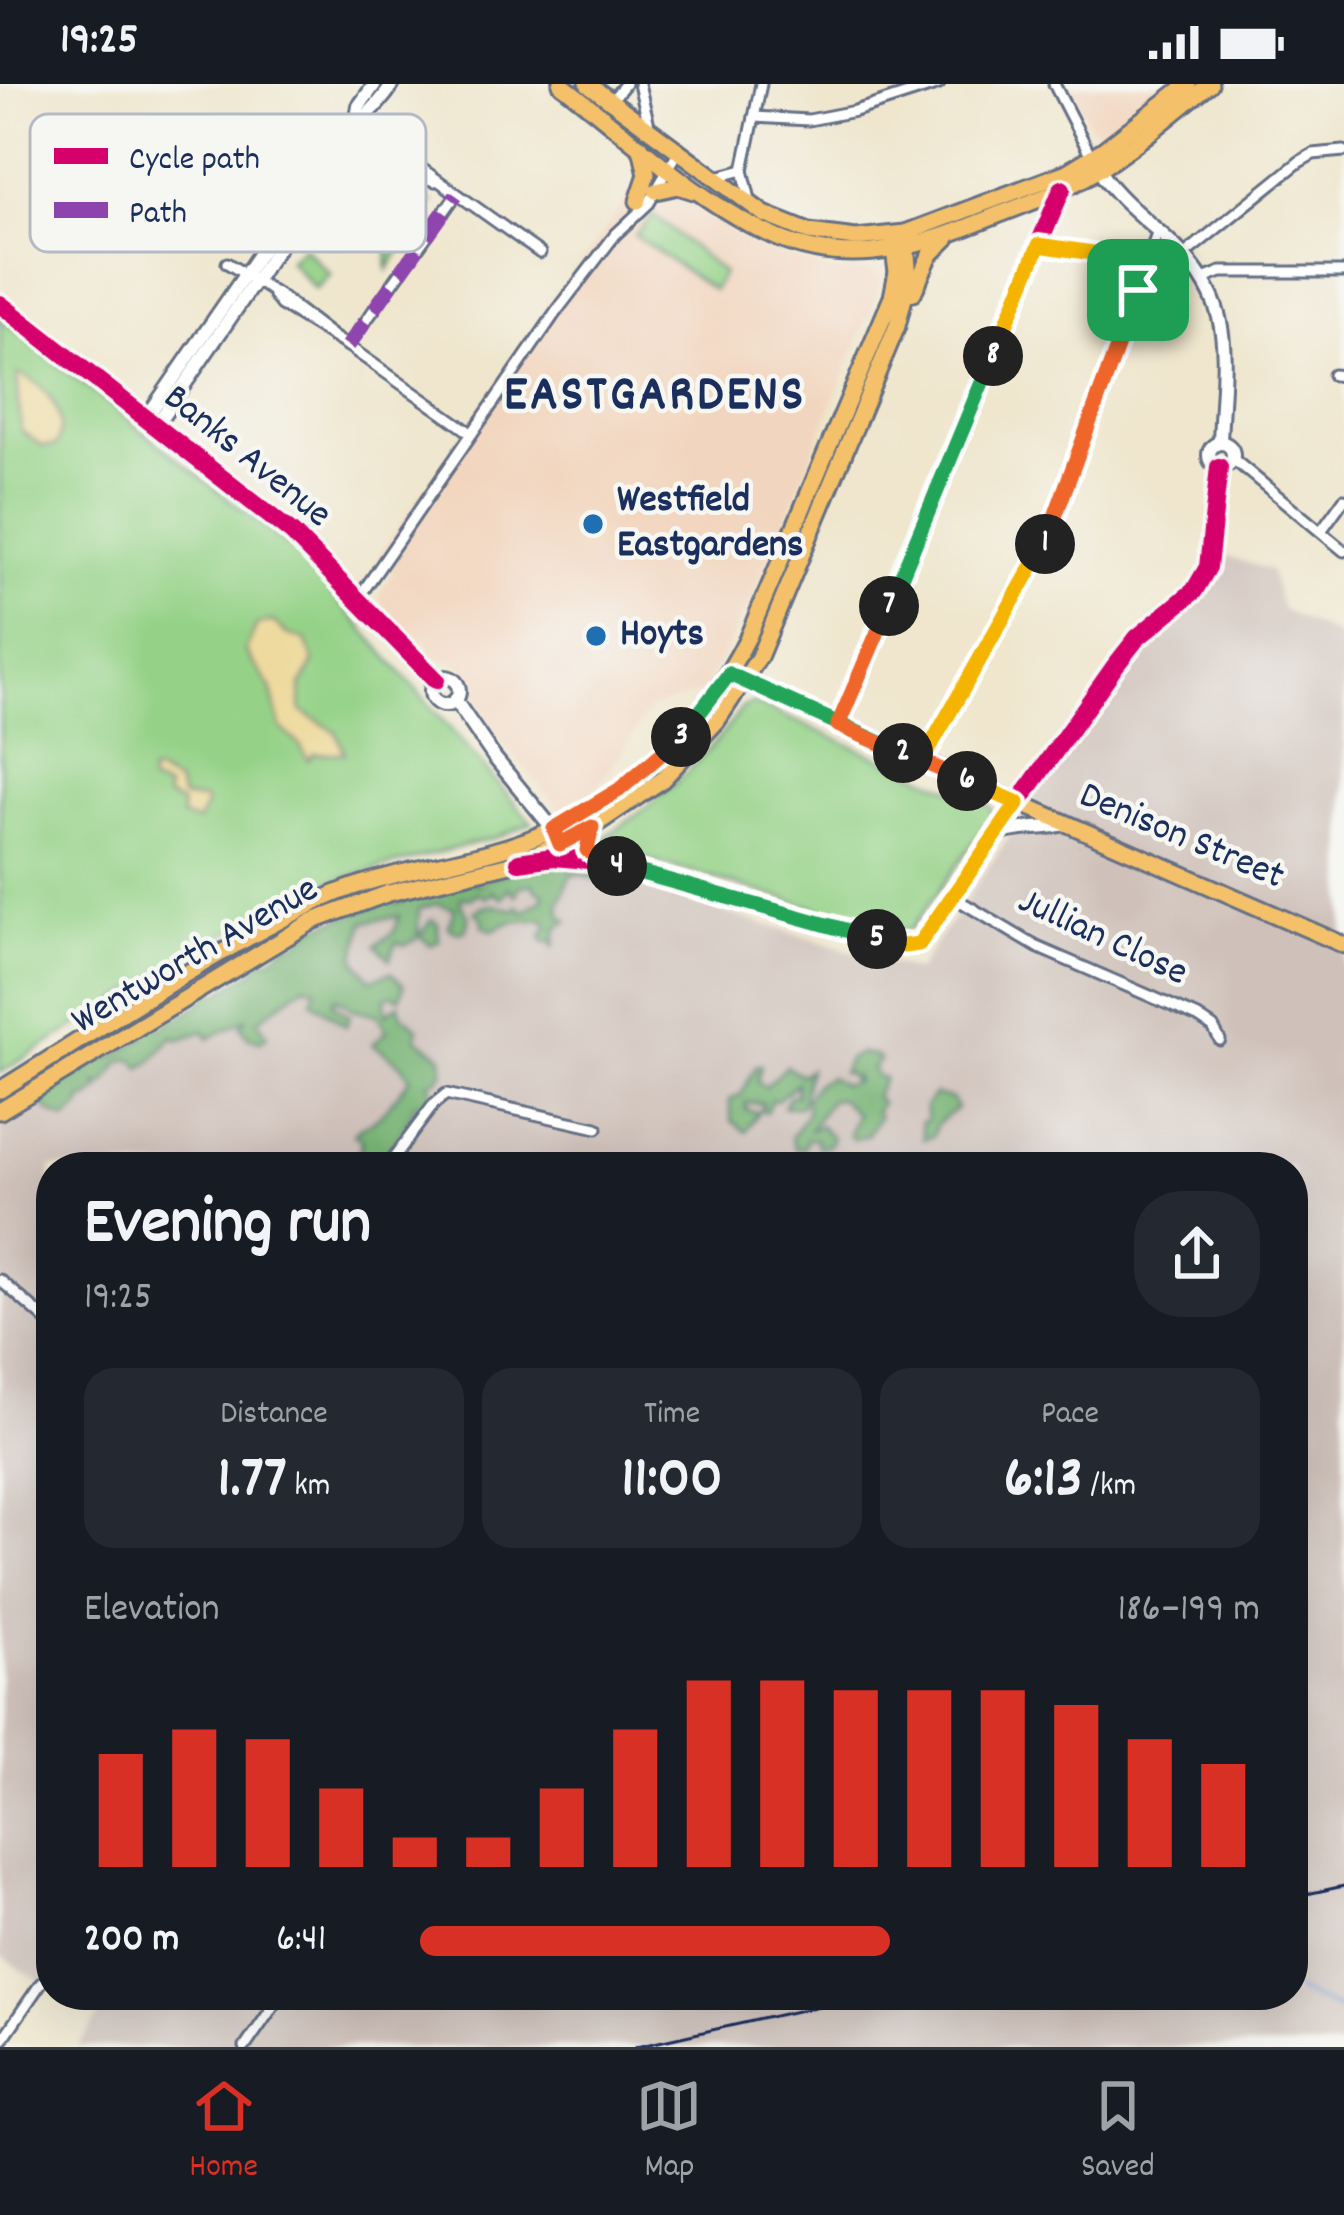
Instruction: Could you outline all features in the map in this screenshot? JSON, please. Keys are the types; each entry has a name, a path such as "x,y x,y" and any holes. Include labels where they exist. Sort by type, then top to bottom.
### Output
{"main road":[{"path":"561,84 644,137"},
{"path":"588,84 671,161 783,223 821,234 901,242 954,232 1063,188 1210,84"},
{"path":"862,255 1095,164 1188,84"},
{"path":"638,201 647,174 644,137"},
{"path":"656,191 708,185"},
{"path":"708,185 733,214 788,242 862,255 880,263 889,274 889,324"},
{"path":"889,324 933,251 954,232"},
{"name":"Wentworth Avenue","path":"0,1111 313,921 389,892 519,862 654,764 689,729 729,674 748,637 909,278 901,242"},
{"name":"Wentworth Avenue","path":"0,1090 256,934 326,897 397,874 592,827 662,780 699,744 744,683 771,629 889,324"},
{"name":"Denison Street","path":"729,674 1344,945"}],"street":[{"path":"358,114 375,84"},
{"path":"372,114 394,84"},
{"path":"611,101 625,84"},
{"path":"639,84 644,137"},
{"path":"751,206 743,170 761,84"},
{"path":"754,117 809,120 855,111 939,84"},
{"path":"1054,84 1095,164 1185,254 1203,279 1225,332 1220,443"},
{"path":"1185,254 1299,162 1313,154 1344,152"},
{"path":"615,235 644,208 671,161"},
{"path":"357,600 548,322 671,161"},
{"path":"708,185 743,170"},
{"path":"426,177 540,253"},
{"path":"838,725 1063,188"},
{"path":"426,237 456,195"},
{"path":"1037,200 1046,206 1049,219"},
{"path":"922,761 1043,548 1159,231"},
{"path":"1039,245 1093,253 1138,290"},
{"path":"150,423 266,252"},
{"path":"348,346 415,252"},
{"path":"227,263 471,433"},
{"path":"1203,279 1221,272 1344,272"},
{"name":"Banks Avenue","path":"0,304 292,533 436,680 431,687 434,699 444,705 455,700 557,837"},
{"path":"519,862 553,857 601,861 904,946 919,944 1137,638 1202,580 1208,567 1219,467 1209,456 1213,446 1231,447 1233,459 1344,551"},
{"path":"1219,467 1233,459"},
{"path":"1322,531 1344,499"},
{"path":"997,834 1065,824"},
{"path":"592,827 587,850 601,861"},
{"name":"Jullian Close","path":"953,897 1037,947 1198,1017 1213,1027 1220,1040"},
{"path":"398,1152 446,1094 597,1128"},
{"path":"0,1280 36,1311"},
{"path":"1,2040 36,1990"},
{"path":"245,2047 271,2010"}],"shaded area":[{"path":"1084,84 1162,84 1105,132 1090,126 1073,92"},
{"name":"Westfield Eastgardens","path":"640,179 666,197 679,194 752,244 829,269 878,272 883,280 758,587 703,692 650,708 594,794 563,812 489,728 465,671 456,662 442,661 426,651 429,644 400,628 385,612 379,594 393,572 376,560"},
{"path":"1209,551 1270,570 1282,609 1344,640 1344,2047 78,2047 98,2017 87,2010 1308,2010 1308,1152 36,1152 36,1979 0,1955 0,1123 313,933 397,899 565,864 917,971 1035,799 1025,791 1115,666 1194,591"}],"green space":[{"path":"654,215 723,273 713,290 635,236"},
{"path":"298,252 308,252 330,274 315,289 289,261"},
{"path":"388,252 399,252 388,269"},
{"path":"0,318 299,555 532,823 497,837 314,886 246,921 0,1073"},
{"path":"754,703 990,806 994,814 911,929 897,931 603,847 603,838 679,780 743,707"},
{"path":"529,862 536,868 558,863 576,872 610,878 607,883 579,874 570,876 559,905 568,921 557,928 554,948 552,941 541,937 548,927 543,919 511,922 492,930 483,926 475,912 493,905 513,910 518,906 523,912 543,899 544,893 534,884 520,886 516,895 509,888 502,898 493,892 487,898 477,893 462,898 460,903 469,917 465,931 448,927 455,909 436,904 419,909 418,931 422,933 432,919 438,923 439,941 431,945 418,935 405,945 396,942 390,959 376,945 394,932 399,916 364,922 355,958 371,980 391,972 404,985 400,998 385,998 386,1014 399,1004 401,1014 418,1028 417,1038 442,1056 443,1072 429,1082 432,1090 425,1103 415,1104 386,1152 358,1152 362,1139 353,1135 380,1115 410,1078 402,1065 373,1044 387,1031 377,1015 353,1009 336,997 333,1004 350,1016 346,1026 312,1001 316,988 305,985 258,1020 267,1036 260,1041 248,1037 241,1027 247,1018 209,1039 205,1031 177,1040 173,1036 141,1068 133,1059 121,1061 105,1084 97,1084 101,1088 82,1099 66,1120 43,1105 41,1095 61,1087 68,1077 144,1038 146,1028 153,1024 162,1028 196,1007 210,991 218,993 253,971 263,957 269,960 287,944 296,944 309,929 392,900 397,904 443,884 475,881 478,885"},
{"path":"861,1053 877,1056 872,1069 884,1078 875,1097 881,1103 875,1112 879,1117 867,1135 853,1140 849,1134 856,1114 840,1099 830,1100 809,1131 820,1125 833,1138 829,1145 818,1147 815,1139 807,1139 804,1148 795,1149 791,1138 807,1113 806,1098 817,1083 829,1077 843,1085 856,1081 855,1076 852,1080 842,1073 848,1059"},
{"path":"761,1065 757,1082 765,1087 786,1066 801,1075 809,1069 801,1106 784,1107 789,1096 796,1096 797,1083 776,1101 772,1099 766,1112 760,1110 763,1103 746,1103 746,1110 758,1112 746,1132 732,1121 729,1100 741,1095 756,1066"},
{"path":"934,1095 952,1099 957,1108 937,1123 933,1136 923,1139 921,1122 927,1120 925,1107"}],"sand":[{"path":"17,374 37,384 53,402 60,424 56,446 42,446 21,431"},
{"path":"272,621 287,634 306,640 314,662 301,686 301,711 336,732 345,753 314,754 308,760 281,728 271,688 245,651 257,625"},
{"path":"150,773 178,785 182,798 205,800 198,822 182,817 181,804 166,797 167,789 150,783"}],"waterway":[{"path":"1308,1996 1344,2011"}],"railway":[{"path":"1308,1894 1344,1886"},
{"path":"636,2047 802,2010"}],"marked path":[{"path":"426,237 456,195"},
{"path":"348,346 415,252"}],"cycle path":[{"path":"838,725 1062,189"},
{"path":"0,304 292,533 436,680"},
{"path":"519,862 553,857 601,861 896,944 919,943 1115,666 1137,638 1194,591 1208,567 1219,467"}],"place":[{"name":"Westfield Eastgardens","path":"593,524"},
{"name":"Hoyts","path":"596,636"}],"district":[{"name":"EASTGARDENS","path":"655,398"}],"route":[{"path":"1138,290 1043,548 922,761 838,725 757,690 729,674 689,729 654,764 554,829 560,844 592,827 587,850 601,861 904,946 919,944 1018,803 838,725 1039,245 1093,253 1138,290"}]}
